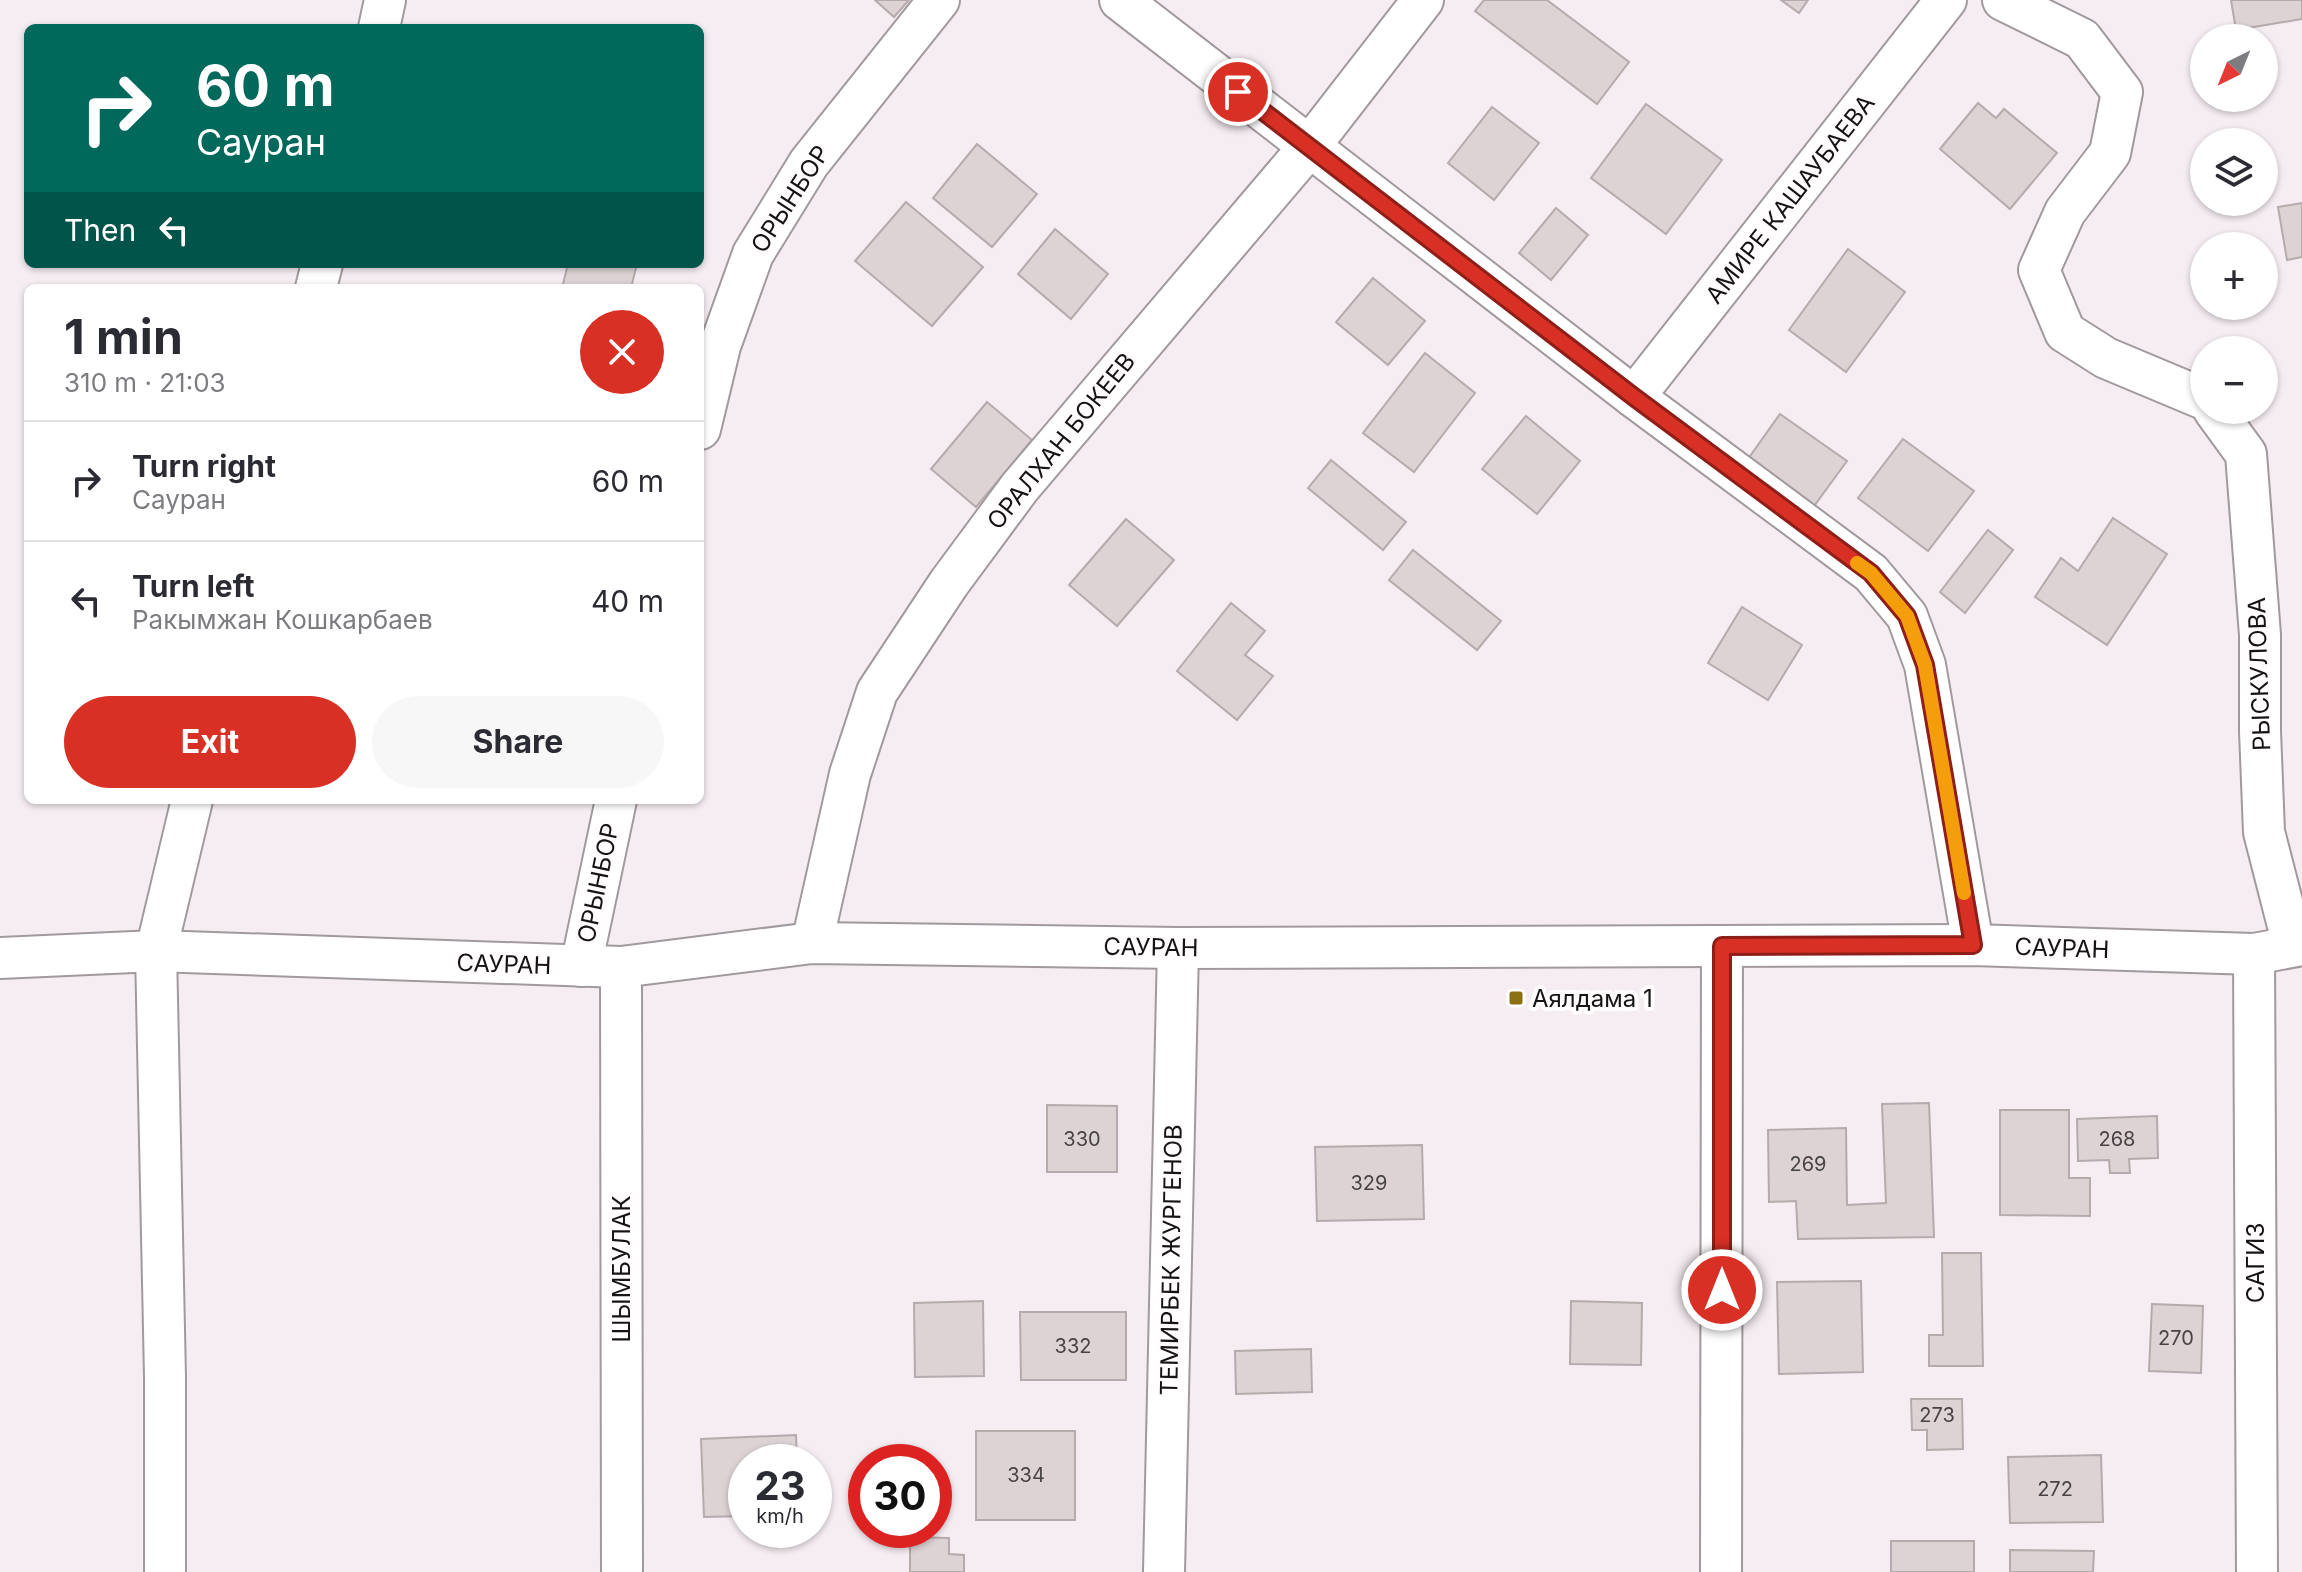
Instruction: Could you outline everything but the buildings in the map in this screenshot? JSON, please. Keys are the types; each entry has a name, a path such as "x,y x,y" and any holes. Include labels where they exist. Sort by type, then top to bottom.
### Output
{"street":[{"path":"380,24 385,0"},
{"name":"ОРЫНБОР","path":"704,412 720,346 753,254 809,163 939,0"},
{"path":"1120,0 1634,397 1871,573 1907,616 1925,665 1973,945"},
{"name":"ОРАЛХАН БОКЕЕВ","path":"812,943 850,774 877,692 949,583 1020,487 1309,147 1423,0"},
{"name":"АМИРЕ КАШАУБАЕВА","path":"1634,397 1946,0"},
{"path":"2003,0 2082,39 2122,92 2110,153 2065,212 2039,270 2065,332 2106,358 2190,393"},
{"name":"РЫСКУЛОВА","path":"2224,424 2246,454 2260,635 2264,832 2298,945"},
{"path":"165,1572 165,1377 156,951 191,804"},
{"name":"ОРЫНБОР","path":"581,966 615,804"},
{"name":"САУРАН","path":"0,958 156,951 621,967 812,943 1178,948 1973,945 2254,954 2298,945"},
{"path":"1721,1572 1722,946"},
{"name":"ТЕМИРБЕК ЖУРГЕНОВ","path":"1164,1572 1178,948"},
{"name":"САГИЗ","path":"2254,954 2257,1572"},
{"name":"ШЫМБУЛАК","path":"621,967 622,1572"}],"slow traffic":[{"path":"1857,563 1871,573 1907,616 1925,665 1964,893"}],"place":[{"name":"Аялдама 1","path":"1516,998"}],"route":[{"path":"1238,92 1634,397 1871,573 1907,616 1925,665 1973,945 1722,946 1722,1290"}]}
